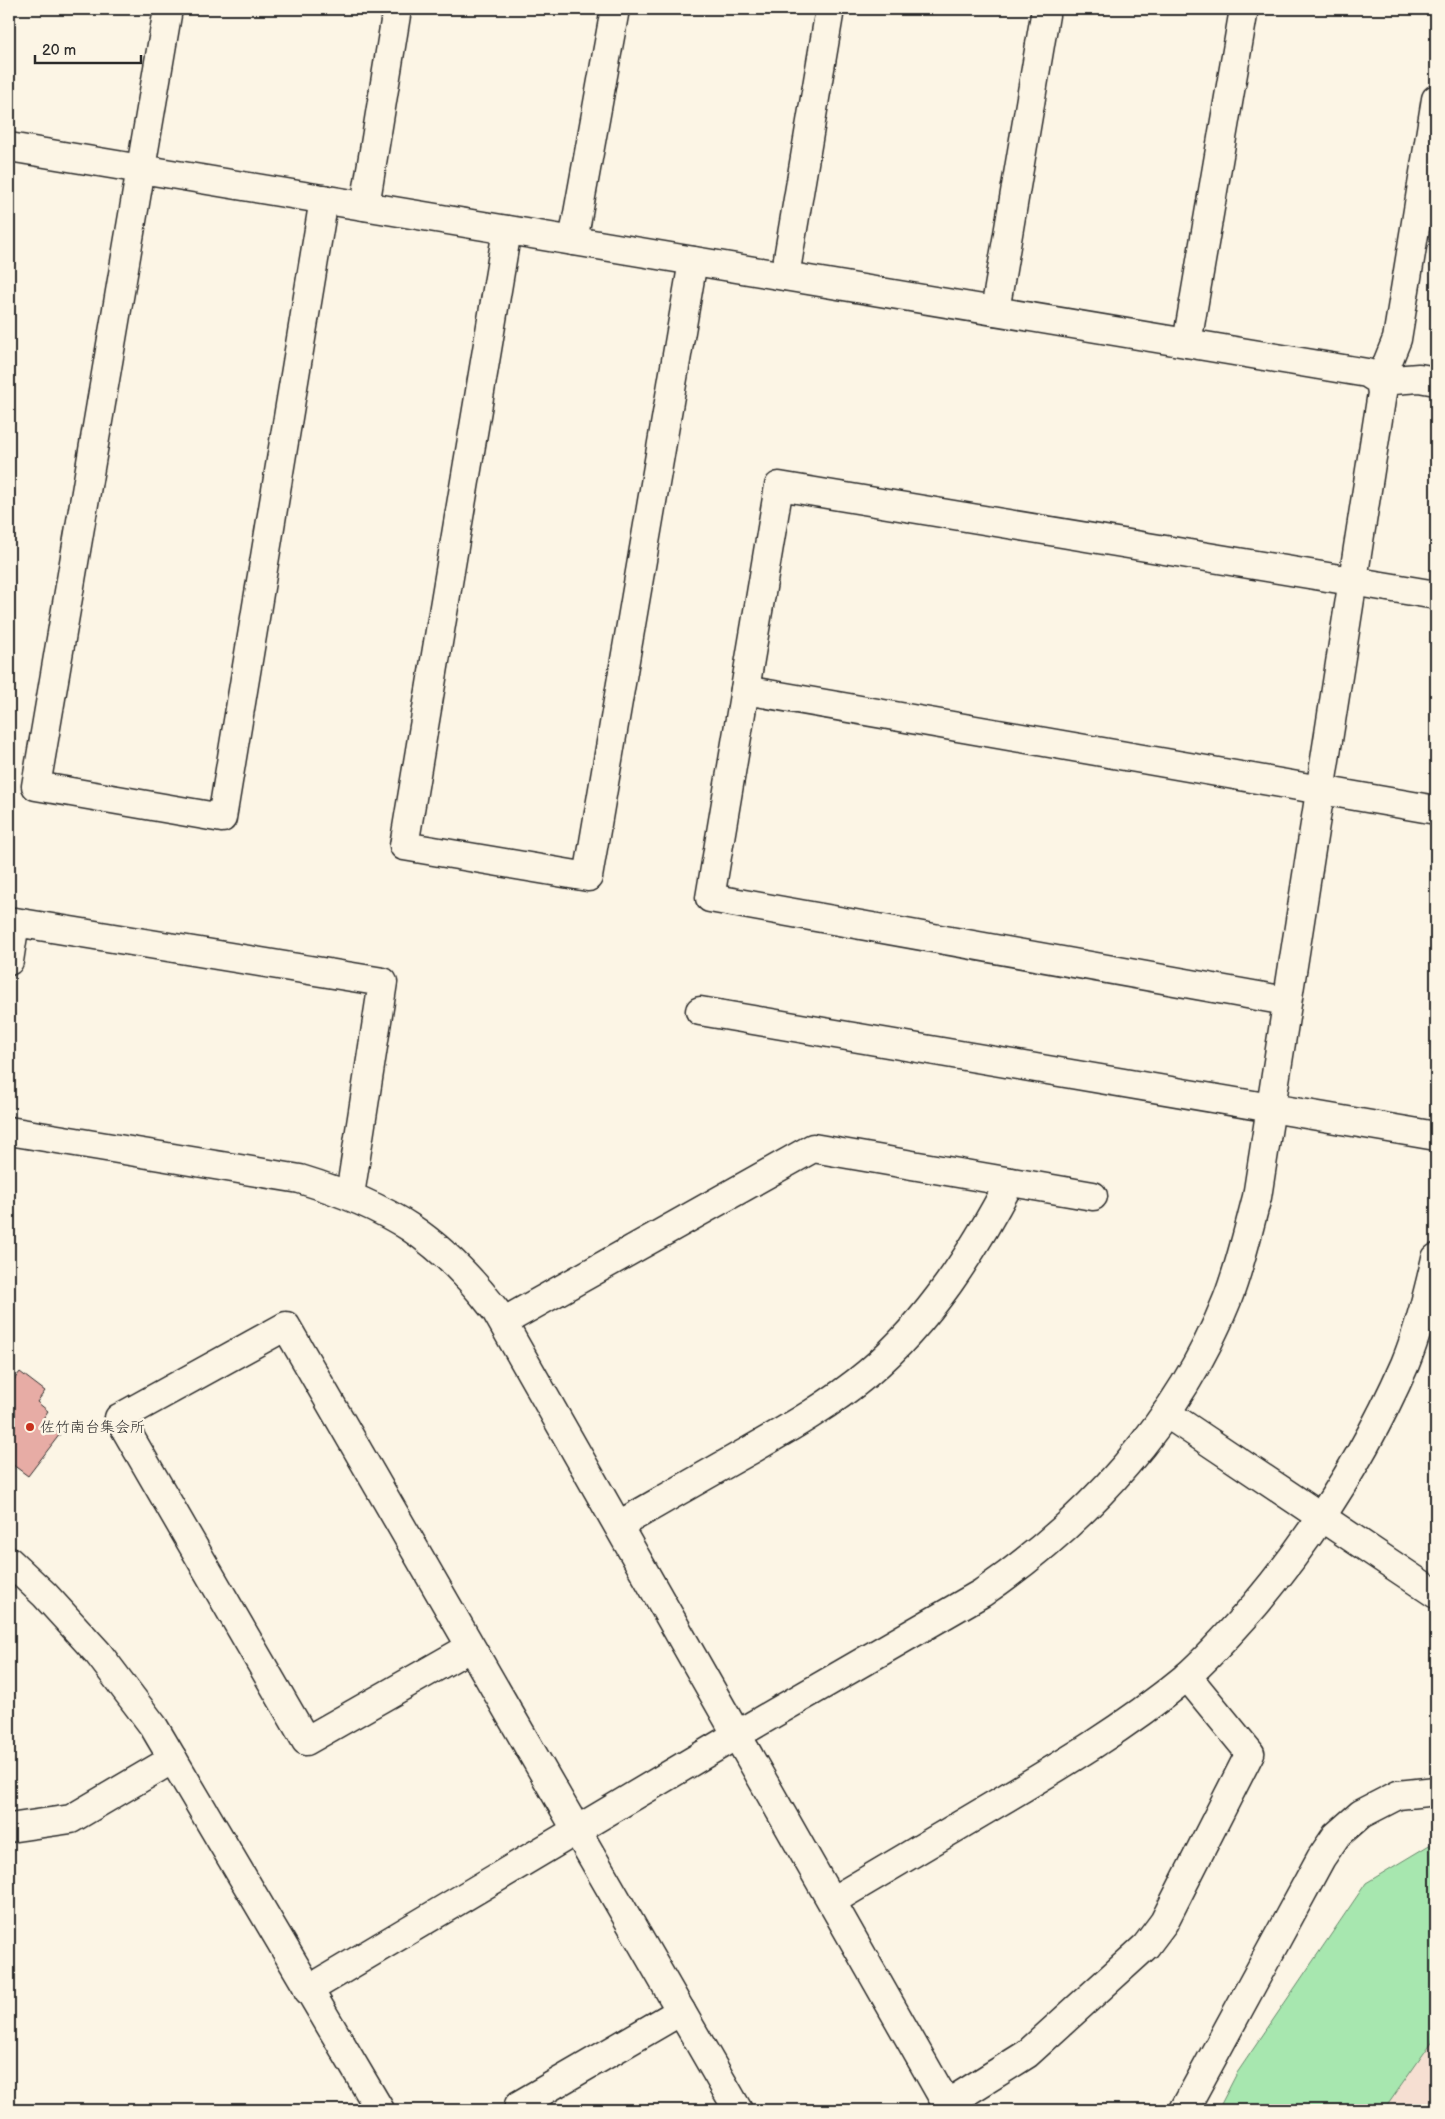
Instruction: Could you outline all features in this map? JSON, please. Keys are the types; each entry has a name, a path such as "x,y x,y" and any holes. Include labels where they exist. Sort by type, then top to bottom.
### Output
{"street":[{"path":"168,9 36,786 222,818 324,199"},
{"path":"364,206 397,9"},
{"path":"573,240 615,9"},
{"path":"785,276 830,9"},
{"path":"995,311 1046,9"},
{"path":"1187,343 1244,9"},
{"path":"308,1990 738,1734 982,1593 1020,1566 1092,1504 1125,1467 1166,1413 1203,1351 1227,1299 1257,1197 1382,393 1380,381 1397,339 1436,99"},
{"path":"9,147 1367,373 1380,381 1419,378 1436,381"},
{"path":"507,230 404,846 588,877 692,261"},
{"path":"1286,1002 710,898 780,486 1436,595"},
{"path":"745,690 1436,810"},
{"path":"9,962 15,922 383,982 350,1195"},
{"path":"700,1011 1436,1136"},
{"path":"9,1132 300,1178 350,1195 392,1215 421,1233 475,1284 503,1322 949,2107 1027,2054 1146,1946 1164,1922 1250,1753 1186,1676"},
{"path":"503,1322 813,1148 1093,1196"},
{"path":"618,1526 787,1429 868,1373 916,1325 955,1277 984,1231 1010,1182"},
{"path":"832,1901 1053,1770 1137,1715 1186,1676 1234,1629 1279,1575 1322,1517 1371,1434 1405,1362 1424,1308 1436,1258"},
{"path":"471,1647 306,1741 119,1418 286,1326 738,2110"},
{"path":"1166,1413 1436,1594"},
{"path":"9,1561 45,1595 98,1653 154,1727 380,2110"},
{"path":"9,1828 71,1819 173,1759"},
{"path":"1184,2110 1321,1858 1336,1836 1361,1814 1398,1795 1436,1791"},
{"path":"517,2108 681,2011"}],"shaded area":[{"path":"1436,2036 1436,2110 1384,2110"}],"green space":[{"path":"1436,1841 1436,2036 1384,2110 1218,2110 1237,2073 1366,1883"}],"building":[{"name":"佐竹南台集会所","path":"20,1372 45,1391 37,1402 48,1411 42,1420 60,1434 28,1476 9,1462 9,1378 13,1381"}],"place":[{"name":"佐竹南台集会所","path":"30,1427"}]}
